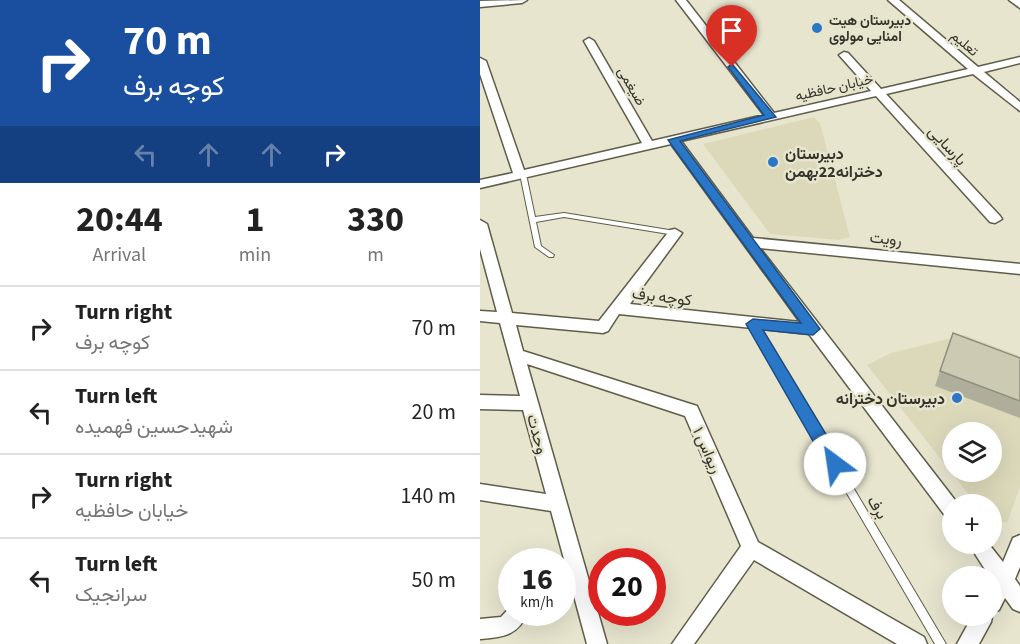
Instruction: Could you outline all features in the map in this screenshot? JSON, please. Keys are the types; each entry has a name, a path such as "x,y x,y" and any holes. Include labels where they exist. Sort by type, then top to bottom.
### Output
{"street":[{"path":"480,4 522,0"},
{"path":"681,0 771,117"},
{"name":"تعلیم","path":"893,0 1020,108"},
{"path":"1014,0 1020,4"},
{"name":"ضیغمی","path":"589,41 649,145"},
{"name":"پارسایی","path":"844,55 995,219"},
{"name":"خیابان حافظیه","path":"480,184 1020,60"},
{"path":"481,61 521,174"},
{"path":"673,140 942,499"},
{"name":"وحدت","path":"480,224 558,504 564,548"},
{"path":"620,308 675,233"},
{"name":"رویت","path":"748,242 1020,269"},
{"name":"کوچه برف","path":"480,316 603,327 615,308 620,308 813,329"},
{"name":"ریواس ۱","path":"517,355 691,411 750,548"},
{"path":"480,402 530,404"},
{"path":"480,492 558,504"},
{"path":"1002,585 1020,544"},
{"path":"682,644 750,548 917,644"},
{"path":"985,554 1020,602"},
{"name":"وحدت","path":"576,586 597,644"},
{"path":"480,629 507,626"},
{"path":"967,644 978,626"}],"lane":[{"path":"521,174 538,247 551,255"},
{"path":"533,220 564,215 675,233"},
{"name":"برف","path":"753,324 941,644"}],"shaded area":[{"name":"دبیرستان دخترانه22بهمن","path":"814,117 820,123 850,237 839,240 770,234 703,144"},
{"name":"دبیرستان دخترانه","path":"964,335 1020,356 1020,487 1007,523 1002,522 1002,494 968,494 959,482 1002,482 1002,422 942,422 942,461 867,365 891,353"}],"building":[{"path":"953,333 1020,358 1020,401 940,371"}],"place":[{"name":"دبیرستان هیت امنایی مولوی","path":"817,28"},
{"name":"دبیرستان دخترانه22بهمن","path":"773,162"},
{"name":"دبیرستان دخترانه","path":"957,398"}],"route":[{"path":"732,67 771,117 673,140 813,329 753,324 835,464"}]}
